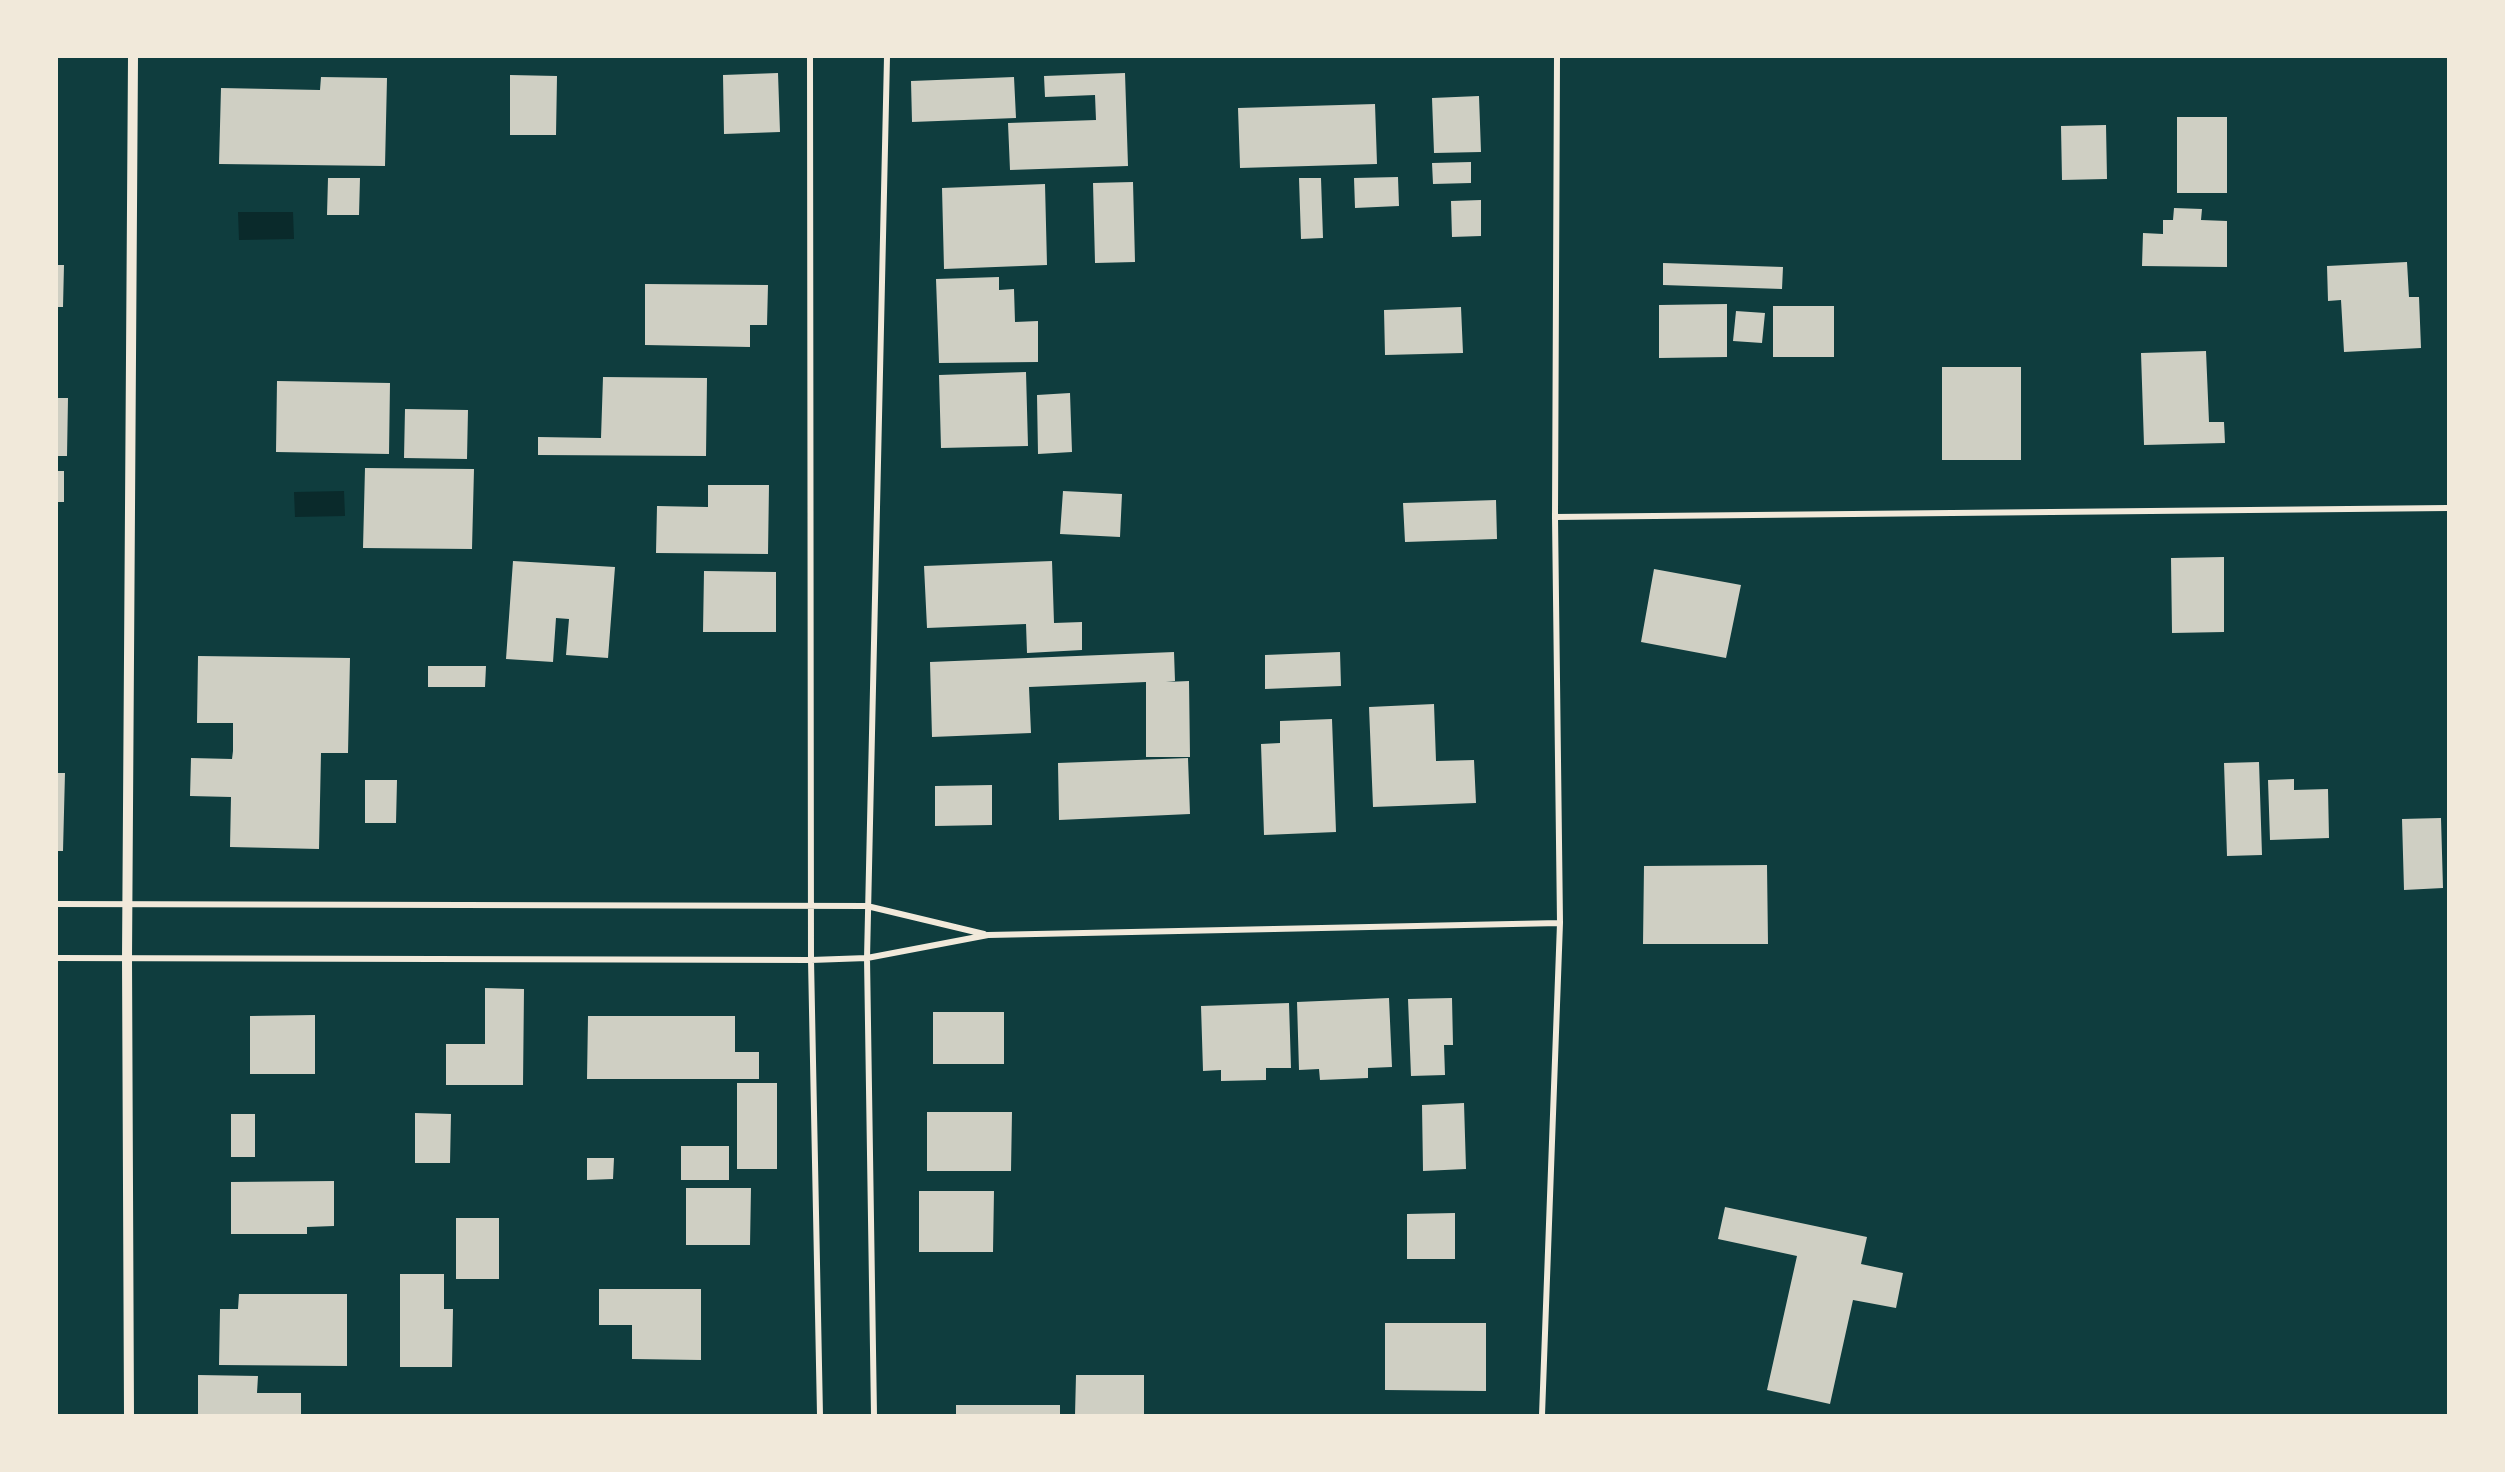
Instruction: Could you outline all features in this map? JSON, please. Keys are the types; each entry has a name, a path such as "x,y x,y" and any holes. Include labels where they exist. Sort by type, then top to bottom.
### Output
{"street":[{"path":"129,1415 127,903 133,57"},
{"path":"810,57 811,960 820,1415"},
{"path":"874,1415 867,906 887,57"},
{"path":"1542,1415 1560,923 1556,518 1557,57"},
{"path":"1556,518 2448,508"},
{"path":"57,904 811,908 867,906 988,935"},
{"path":"57,958 811,960 867,958 988,935 1560,923"}],"water":[{"path":"238,212 293,212 294,239 239,240"},
{"path":"344,491 345,516 295,517 294,492"}],"building":[{"path":"778,73 780,132 724,134 723,75"},
{"path":"1125,73 1128,166 1010,170 1008,123 1096,120 1095,95 1045,97 1044,76"},
{"path":"510,75 557,76 556,135 510,135"},
{"path":"321,77 387,78 385,166 219,164 221,88 320,90"},
{"path":"1014,77 1016,118 912,122 911,81"},
{"path":"1479,96 1481,152 1434,153 1432,98"},
{"path":"1375,104 1377,164 1240,168 1238,108"},
{"path":"2177,117 2227,117 2227,193 2177,193"},
{"path":"2106,125 2107,179 2062,180 2061,126"},
{"path":"1471,162 1471,183 1433,184 1432,163"},
{"path":"1398,177 1399,206 1355,208 1354,178"},
{"path":"328,178 360,178 359,215 327,215"},
{"path":"1299,178 1321,178 1323,238 1301,239"},
{"path":"1133,182 1135,262 1095,263 1093,183"},
{"path":"1045,184 1047,265 944,269 942,188"},
{"path":"1481,200 1481,236 1452,237 1451,201"},
{"path":"2174,208 2202,209 2201,220 2227,221 2227,267 2142,266 2143,233 2163,234 2163,220 2173,220"},
{"path":"2407,262 2409,297 2419,297 2421,348 2344,352 2341,300 2328,301 2327,266"},
{"path":"1663,263 1783,267 1782,289 1663,285"},
{"path":"57,265 64,265 63,307 57,307"},
{"path":"999,277 999,290 1014,289 1015,322 1038,321 1038,362 939,363 936,279"},
{"path":"645,284 768,285 767,325 750,325 750,347 645,345"},
{"path":"1727,304 1727,357 1659,358 1659,305"},
{"path":"1773,306 1834,306 1834,357 1773,357"},
{"path":"1461,307 1463,353 1385,355 1384,310"},
{"path":"1736,311 1765,313 1762,343 1733,341"},
{"path":"2206,351 2209,422 2224,422 2225,443 2144,445 2141,353"},
{"path":"1942,367 2021,367 2021,460 1942,460"},
{"path":"1026,372 1028,446 941,448 939,375"},
{"path":"603,377 707,378 706,456 538,455 538,437 601,438"},
{"path":"277,381 390,383 389,454 276,452"},
{"path":"1070,393 1072,452 1038,454 1037,395"},
{"path":"57,398 68,398 67,456 57,456"},
{"path":"405,409 468,410 467,459 404,458"},
{"path":"365,468 474,469 472,549 363,548"},
{"path":"57,471 64,471 64,502 57,502"},
{"path":"708,485 769,485 768,554 656,553 657,506 708,507"},
{"path":"1063,491 1122,494 1120,537 1060,534"},
{"path":"1496,500 1497,539 1405,542 1403,503"},
{"path":"2224,557 2224,632 2172,633 2171,558"},
{"path":"513,561 615,567 608,658 566,655 569,619 556,618 553,662 506,659"},
{"path":"1052,561 1054,623 1082,622 1082,650 1027,653 1026,624 927,628 924,566"},
{"path":"1654,569 1741,585 1726,658 1641,642"},
{"path":"704,571 776,572 776,632 703,632"},
{"path":"1174,652 1175,681 1166,682 1189,681 1190,757 1146,757 1146,682 1029,687 1031,733 932,737 930,662"},
{"path":"1340,652 1341,686 1265,689 1265,655"},
{"path":"198,656 350,658 348,753 321,753 319,849 230,847 231,797 190,796 191,758 232,759 233,751 233,723 197,723"},
{"path":"428,666 486,666 485,687 428,687"},
{"path":"1434,704 1436,761 1474,760 1476,803 1373,807 1369,707"},
{"path":"1332,719 1336,832 1264,835 1261,744 1280,743 1280,721"},
{"path":"1188,758 1190,814 1059,820 1058,763"},
{"path":"2259,762 2262,855 2227,856 2224,763"},
{"path":"57,773 65,773 63,851 57,851"},
{"path":"2294,779 2294,790 2328,789 2329,838 2270,840 2268,780"},
{"path":"365,780 397,780 396,823 365,823"},
{"path":"992,785 992,825 935,826 935,786"},
{"path":"2441,818 2443,888 2404,890 2402,819"},
{"path":"1767,865 1768,944 1643,944 1644,866"},
{"path":"485,988 524,989 523,1085 446,1085 446,1044 485,1044"},
{"path":"1389,998 1392,1067 1368,1068 1368,1078 1320,1080 1319,1069 1299,1070 1297,1002"},
{"path":"1452,998 1453,1045 1444,1045 1445,1075 1411,1076 1408,999"},
{"path":"1289,1003 1291,1068 1266,1068 1266,1080 1221,1081 1221,1070 1203,1071 1201,1006"},
{"path":"933,1012 1004,1012 1004,1064 933,1064"},
{"path":"315,1015 315,1074 250,1074 250,1016"},
{"path":"588,1016 735,1016 735,1052 759,1052 759,1079 587,1079"},
{"path":"737,1083 777,1083 777,1169 737,1169"},
{"path":"1464,1103 1466,1169 1423,1171 1422,1105"},
{"path":"927,1112 1012,1112 1011,1171 927,1171"},
{"path":"415,1113 451,1114 450,1163 415,1163"},
{"path":"231,1114 255,1114 255,1157 231,1157"},
{"path":"681,1146 729,1146 729,1180 681,1180"},
{"path":"587,1158 614,1158 613,1179 587,1180"},
{"path":"334,1181 334,1226 307,1227 307,1234 231,1234 231,1182"},
{"path":"686,1188 751,1188 750,1245 686,1245"},
{"path":"919,1191 994,1191 993,1252 919,1252"},
{"path":"1725,1207 1867,1237 1861,1264 1903,1273 1896,1308 1853,1300 1830,1404 1767,1390 1797,1256 1718,1239"},
{"path":"1455,1213 1455,1259 1407,1259 1407,1214"},
{"path":"456,1218 499,1218 499,1279 456,1279"},
{"path":"400,1274 444,1274 444,1309 453,1309 452,1367 400,1367"},
{"path":"599,1289 701,1289 701,1360 632,1359 632,1325 599,1325"},
{"path":"239,1294 347,1294 347,1366 219,1365 220,1309 238,1309"},
{"path":"1385,1323 1486,1323 1486,1391 1385,1390"},
{"path":"198,1375 258,1376 257,1393 301,1393 301,1415 198,1415"},
{"path":"1076,1375 1144,1375 1144,1415 1075,1415"},
{"path":"956,1405 1060,1405 1060,1415 956,1415"}]}
